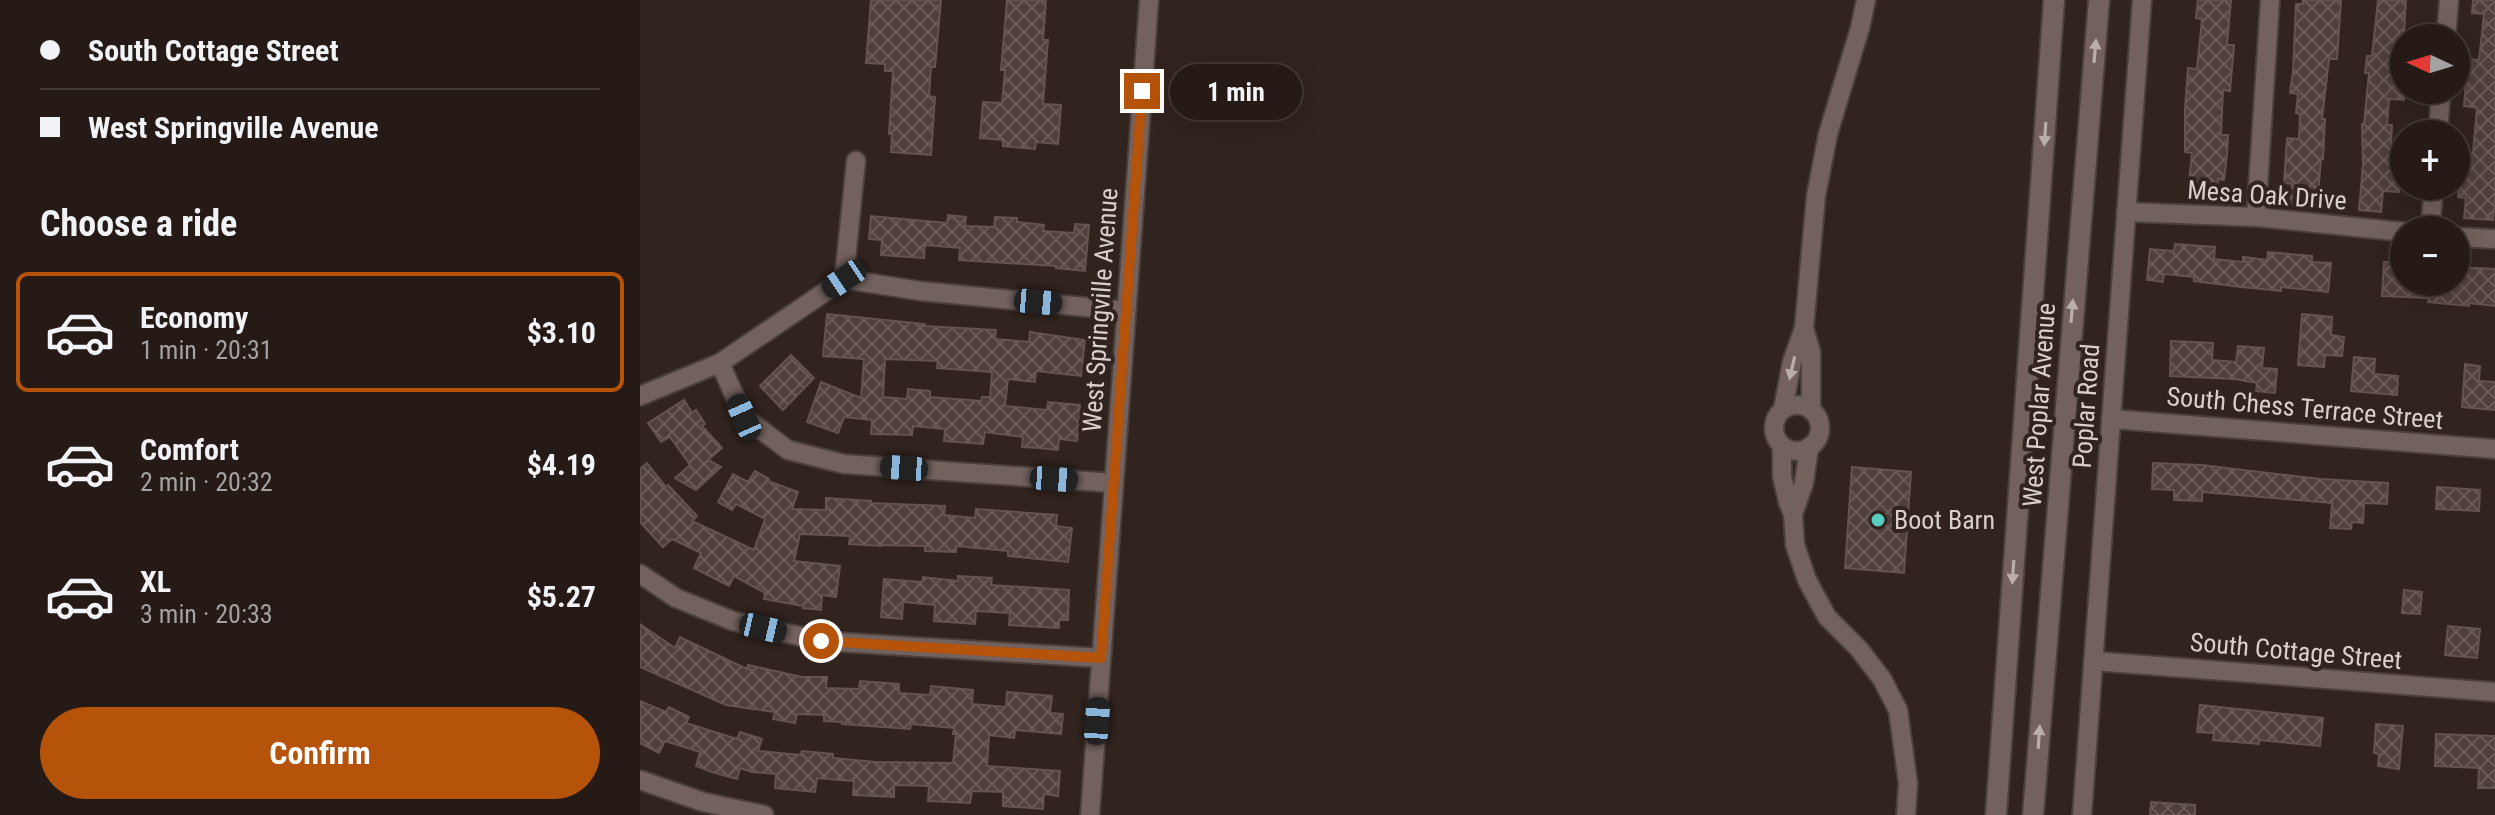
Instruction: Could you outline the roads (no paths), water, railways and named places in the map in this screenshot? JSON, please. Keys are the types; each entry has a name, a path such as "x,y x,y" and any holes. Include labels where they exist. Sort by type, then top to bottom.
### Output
{"main road":[{"name":"West Poplar Avenue","path":"1996,815 2054,0"},
{"name":"West Poplar Avenue","path":"2033,815 2099,0"}],"street":[{"name":"West Springville Avenue","path":"1090,815 1149,0"},
{"path":"1783,409 1792,362 1804,328 1816,196 1825,150 1866,0"},
{"name":"Poplar Road","path":"2082,815 2142,0"},
{"path":"2256,217 2270,0"},
{"path":"2447,24 2449,0"},
{"path":"844,279 856,161"},
{"name":"Mesa Oak Drive","path":"2126,212 2256,217 2390,231"},
{"path":"2470,238 2495,239"},
{"path":"640,396 720,363 844,279 920,291 1126,311"},
{"path":"1782,447 1802,451 1814,444 1820,430 1811,410 1811,352 1804,328"},
{"path":"720,363 744,417 788,450 844,464 1114,483"},
{"path":"1811,410 1798,405 1783,409 1773,429 1782,447 1782,476 1793,514 1795,545 1807,580 1827,617 1859,649 1882,679 1898,710 1908,783 1906,815"},
{"name":"South Chess Terrace Street","path":"2111,419 2495,449"},
{"path":"1793,514 1804,483 1809,447"},
{"path":"640,574 676,598 733,621 821,641 1101,658"},
{"name":"South Cottage Street","path":"2093,661 2495,692"},
{"path":"640,780 703,802 764,815"}],"place":[{"name":"Boot Barn","path":"1878,520"}]}
